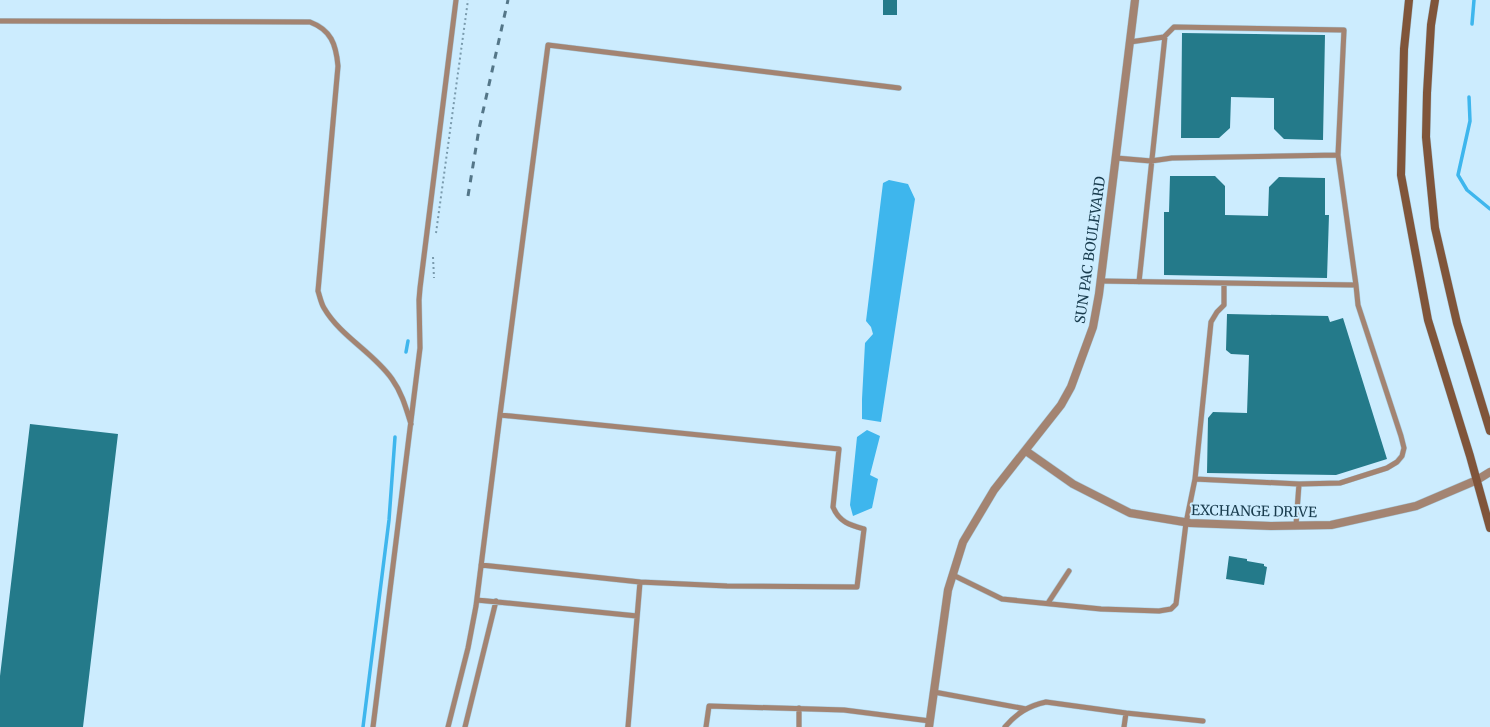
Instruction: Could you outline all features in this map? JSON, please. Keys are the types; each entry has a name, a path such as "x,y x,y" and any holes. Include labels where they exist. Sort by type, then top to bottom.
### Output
{"main road":[{"path":"1409,0 1404,49 1401,175 1428,320 1477,480 1490,528"},
{"path":"1435,0 1431,25 1426,93 1426,137 1436,228 1457,323 1490,430"}],"street":[{"name":"SUN PAC BOULEVARD","path":"930,724 948,590 963,542 994,490 1026,451 1061,404 1071,387 1093,327 1101,281 1135,0"},
{"name":"EXCHANGE DRIVE","path":"1026,451 1073,484 1130,512 1186,523 1271,526 1331,525 1416,506 1477,480 1490,472"}],"lane":[{"path":"373,727 420,348 420,288 456,0"},
{"path":"0,21 310,22 320,26 329,34 337,52 338,66 318,291 323,307 332,320 376,361 392,379 404,400 411,424"},
{"path":"1130,42 1165,36 1174,27 1344,30 1338,155 1358,305 1401,436 1404,448 1402,456 1397,462 1387,468 1340,483 1299,484 1195,479"},
{"path":"1139,282 1165,36"},
{"path":"448,727 468,648 477,600 548,45 899,88"},
{"path":"1116,158 1151,161 1172,158 1338,155"},
{"path":"1101,281 1356,285"},
{"path":"953,575 1002,599 1101,609 1159,611 1171,608 1176,604 1186,523 1195,479 1211,322 1217,312 1224,305 1224,283"},
{"path":"481,565 640,582 727,586 857,587 864,529 849,525 842,521 836,514 833,507 839,449 500,415"},
{"path":"1296,525 1299,484"},
{"path":"1048,603 1069,571"},
{"path":"628,727 640,582"},
{"path":"477,600 638,616"},
{"path":"465,727 496,601"},
{"path":"934,692 1026,709"},
{"path":"1005,727 1012,718 1026,709 1033,705 1046,702 1126,713 1203,721"},
{"path":"706,727 709,706 844,710 930,724"},
{"path":"798,708 799,727"},
{"path":"1124,727 1126,713"}],"path":[{"path":"435,240 468,0"},
{"path":"433,255 434,278"}],"water":[{"path":"889,180 908,184 915,199 881,422 862,419 862,399 865,343 873,334 871,327 866,321 883,183"},
{"path":"867,430 880,436 870,475 878,479 872,508 853,516 850,505 857,437"}],"building":[{"path":"883,0 897,0 897,15 883,15"},
{"path":"1182,33 1325,35 1323,140 1284,139 1274,129 1274,98 1231,97 1230,128 1219,138 1181,138"},
{"path":"1170,176 1215,176 1225,186 1225,215 1268,216 1269,187 1279,177 1325,178 1325,215 1329,215 1327,278 1164,275 1164,212 1169,212"},
{"path":"1227,314 1328,316 1330,322 1343,318 1387,459 1336,475 1207,473 1208,418 1213,412 1247,413 1249,355 1231,354 1226,350"},
{"path":"30,424 118,434 83,727 0,727 0,676"},
{"path":"1229,556 1264,564 1264,566 1267,567 1264,585 1226,579"}],"waterway":[{"path":"1472,24 1474,0"},
{"path":"1469,97 1470,121 1458,175 1467,190 1490,209"},
{"path":"406,352 408,341"},
{"path":"363,727 389,520 395,437"}],"railway":[{"path":"468,196 479,129 508,0"}]}
